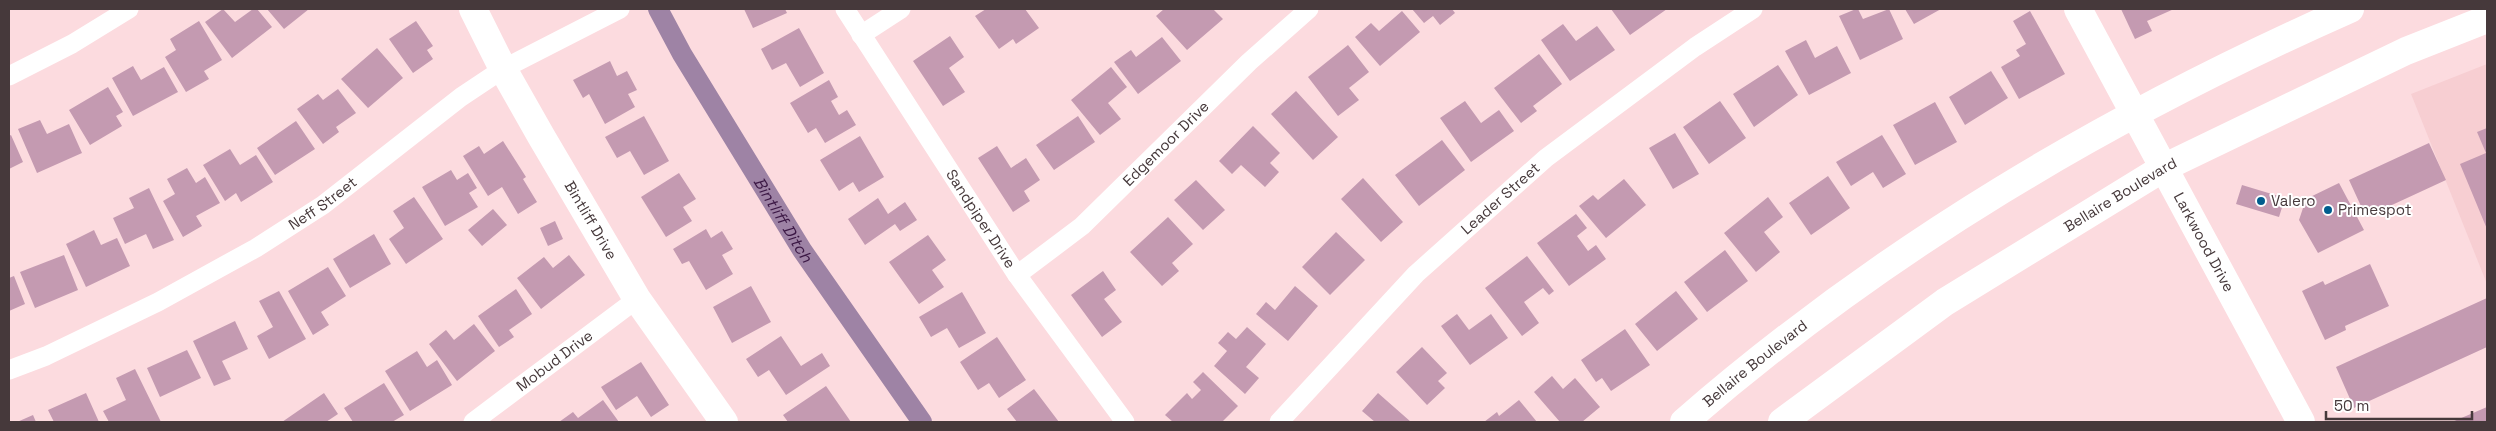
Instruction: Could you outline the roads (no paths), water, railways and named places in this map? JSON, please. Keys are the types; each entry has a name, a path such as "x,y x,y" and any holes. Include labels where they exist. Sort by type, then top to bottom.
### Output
{"main road":[{"name":"Bintliff Drive","path":"473,9 503,69 637,299 724,422"},
{"name":"Larkwood Drive","path":"2078,9 2301,422"},
{"name":"Bellaire Boulevard","path":"1684,422 1723,388 1833,302 1957,216 2134,112 2264,47 2350,9"},
{"name":"Bellaire Boulevard","path":"1782,422 1945,302 2165,167 2406,50 2487,19"}],"street":[{"path":"9,76 72,44 129,9"},
{"name":"Neff Street","path":"9,370 46,356 158,302 256,248 323,205 461,97 503,69 620,9"},
{"name":"Sandpiper Drive","path":"845,9 1017,274 1125,422"},
{"path":"861,35 901,9"},
{"name":"Edgemoor Drive","path":"1017,274 1082,226 1249,62 1309,9"},
{"name":"Leader Street","path":"1279,422 1416,274 1546,158 1695,47 1753,9"},
{"name":"Mobud Drive","path":"473,422 637,299"}],"waterway":[{"name":"Bintliff Ditch","path":"658,9 682,54 802,250 922,422"}],"place":[{"name":"Valero","path":"2261,201"},
{"name":"Primespot","path":"2328,210"}]}
